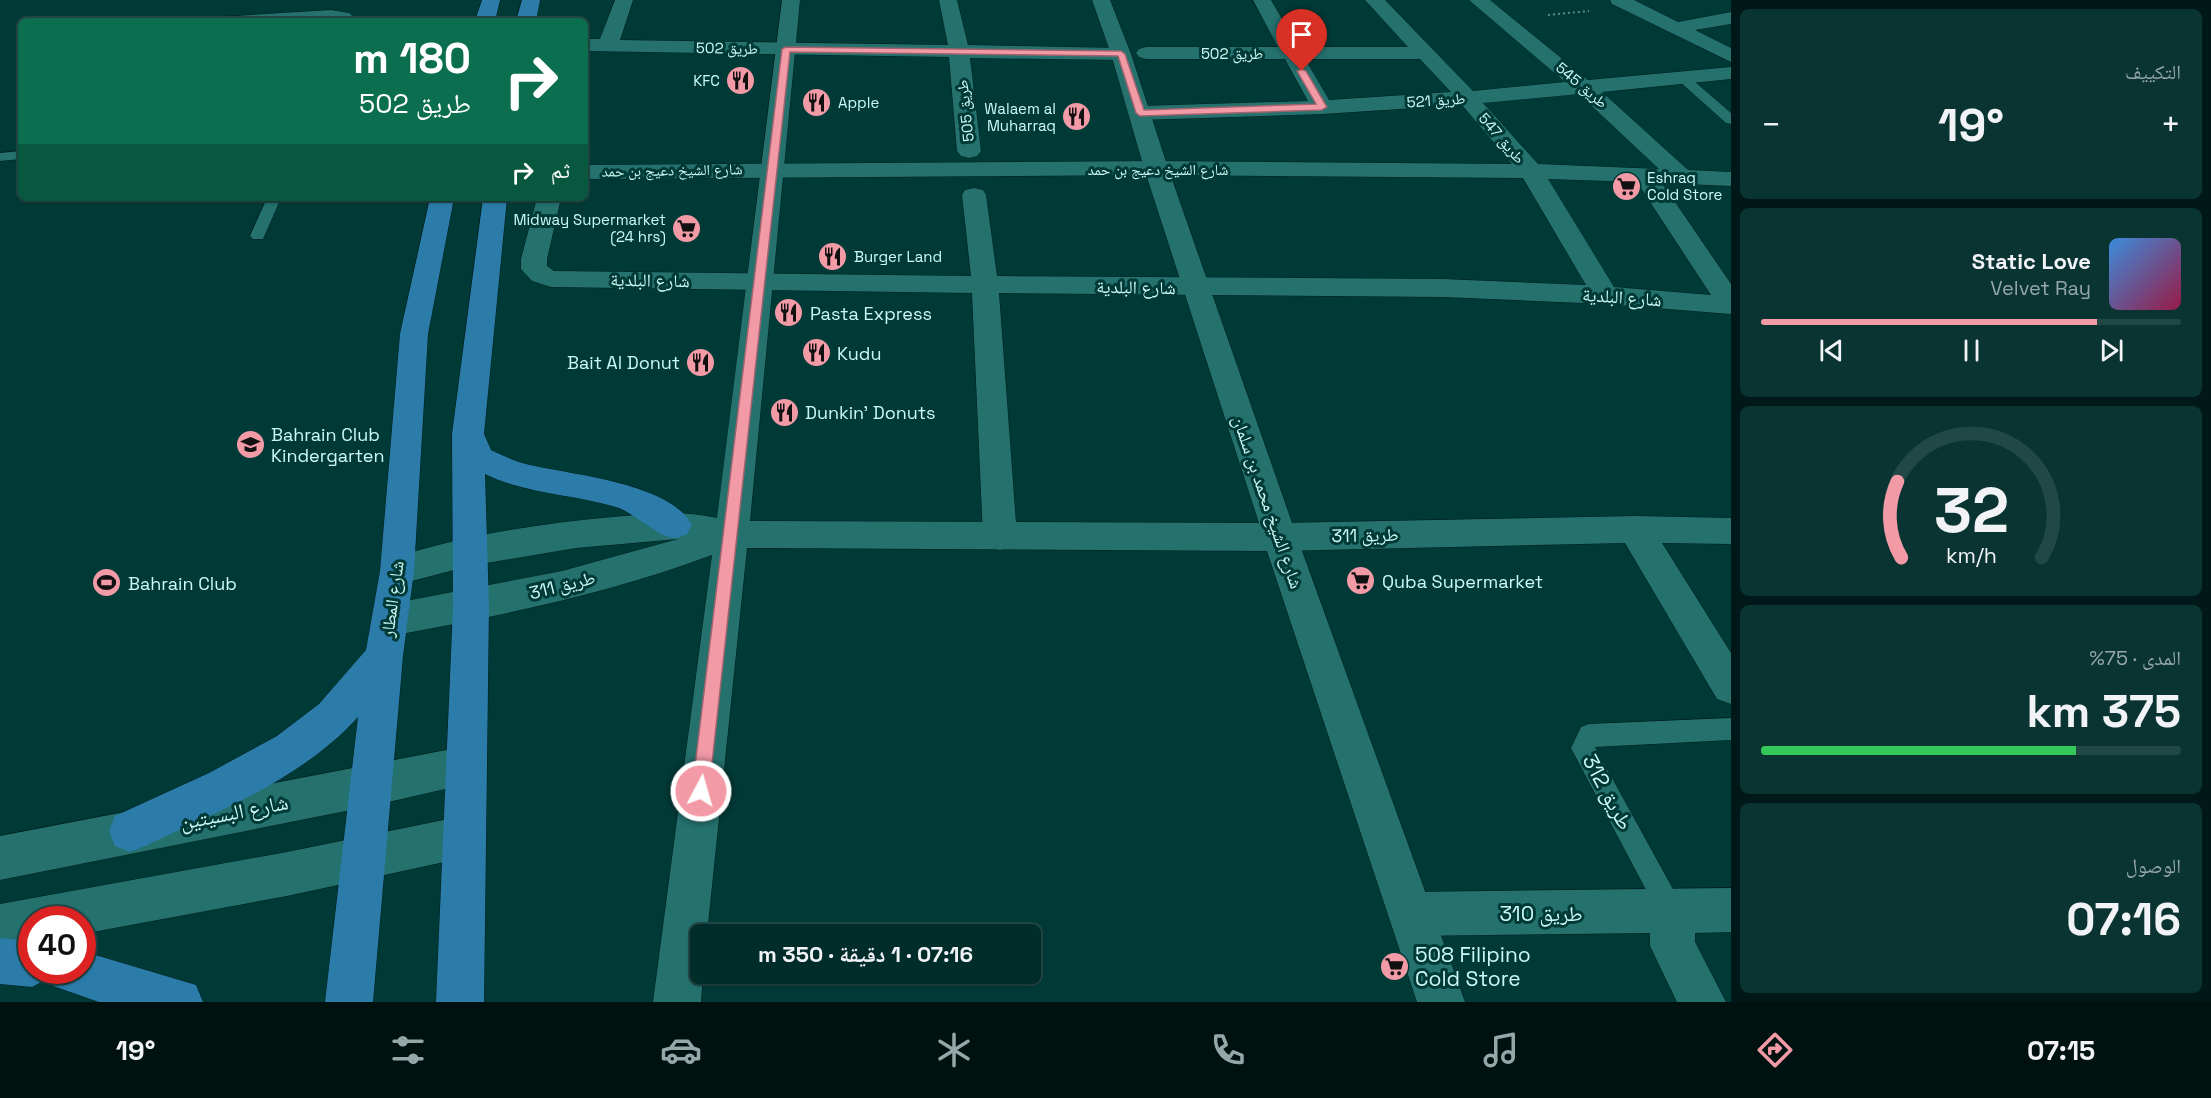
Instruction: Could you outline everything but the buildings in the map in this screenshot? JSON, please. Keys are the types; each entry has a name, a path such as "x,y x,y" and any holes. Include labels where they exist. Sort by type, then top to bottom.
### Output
{"main road":[{"path":"486,18 491,0"},
{"path":"527,18 531,0"},
{"name":"شارع المطار","path":"349,1002 365,858 370,786 387,638 398,572 414,334 440,201"},
{"path":"460,1002 471,607 468,434 495,201"},
{"path":"468,434 479,458 503,470 622,496 648,507 675,525"},
{"path":"130,831 220,790 276,759 314,733 356,692 387,638"},
{"path":"0,961 18,963"},
{"path":"96,978 179,1002"}],"street":[{"path":"608,45 624,0"},
{"path":"677,1002 761,282 790,0"},
{"name":"طريق 505","path":"948,0 959,51 969,151"},
{"name":"شارع الشيخ محمد بن سلمان","path":"1101,0 1134,53 1140,113 1156,168 1280,537 1442,1002"},
{"path":"1262,0 1322,107"},
{"name":"طريق 547","path":"1374,0 1426,52 1531,171 1605,295"},
{"name":"طريق 545","path":"1479,0 1585,87 1680,176"},
{"path":"1626,1 1731,56"},
{"path":"1713,5 1731,16"},
{"path":"1675,28 1731,16"},
{"name":"طريق 502","path":"588,45 1134,53 1426,52"},
{"name":"طريق 521","path":"1140,113 1322,107 1467,98 1731,73"},
{"name":"شارع الشيخ دعيج بن حمد","path":"588,172 1156,168 1531,171 1731,179"},
{"path":"1644,175 1731,304"},
{"path":"974,195 985,285 1000,536"},
{"name":"شارع البلدية","path":"548,201 534,259 534,269 551,279 1443,288 1605,295 1731,304"},
{"name":"طريق 311","path":"398,572 469,552 576,534 675,525 730,534 1000,536 1280,537 1635,529 1731,531"},
{"path":"1635,529 1731,687"},
{"name":"طريق 311","path":"387,638 471,607 574,583 653,561 730,534"},
{"name":"شارع البسيتين","path":"0,858 467,765"},
{"path":"96,909 463,837"},
{"name":"طريق 310","path":"1411,914 1731,910"},
{"path":"1671,911 1672,946 1702,1002"},
{"path":"0,926 18,923"}],"lane":[{"path":"251,18 331,13 345,15 348,18"},
{"path":"1683,78 1731,120"},
{"path":"0,157 18,155"},
{"path":"258,236 273,201"},
{"name":"طريق 312","path":"1671,911 1583,748 1589,735 1731,729"}],"path":[{"path":"1502,19 1616,8 1626,1"}],"place":[{"name":"KFC","path":"741,80"},
{"name":"Apple","path":"817,102"},
{"name":"Walaem al Muharraq","path":"1077,117"},
{"name":"Eshraq Cold Store","path":"1626,186"},
{"name":"Midway Supermarket (24 hrs)","path":"687,228"},
{"name":"Burger Land","path":"833,256"},
{"name":"Pasta Express","path":"789,313"},
{"name":"Kudu","path":"816,353"},
{"name":"Bait Al Donut","path":"701,362"},
{"name":"Dunkin' Donuts","path":"784,412"},
{"name":"Bahrain Club Kindergarten","path":"250,444"},
{"name":"Quba Supermarket","path":"1361,581"},
{"name":"Bahrain Club","path":"107,583"},
{"name":"508 Filipino Cold Store","path":"1394,966"}],"route":[{"path":"701,791 786,49 1121,54 1140,113 1322,107 1302,71"}]}
